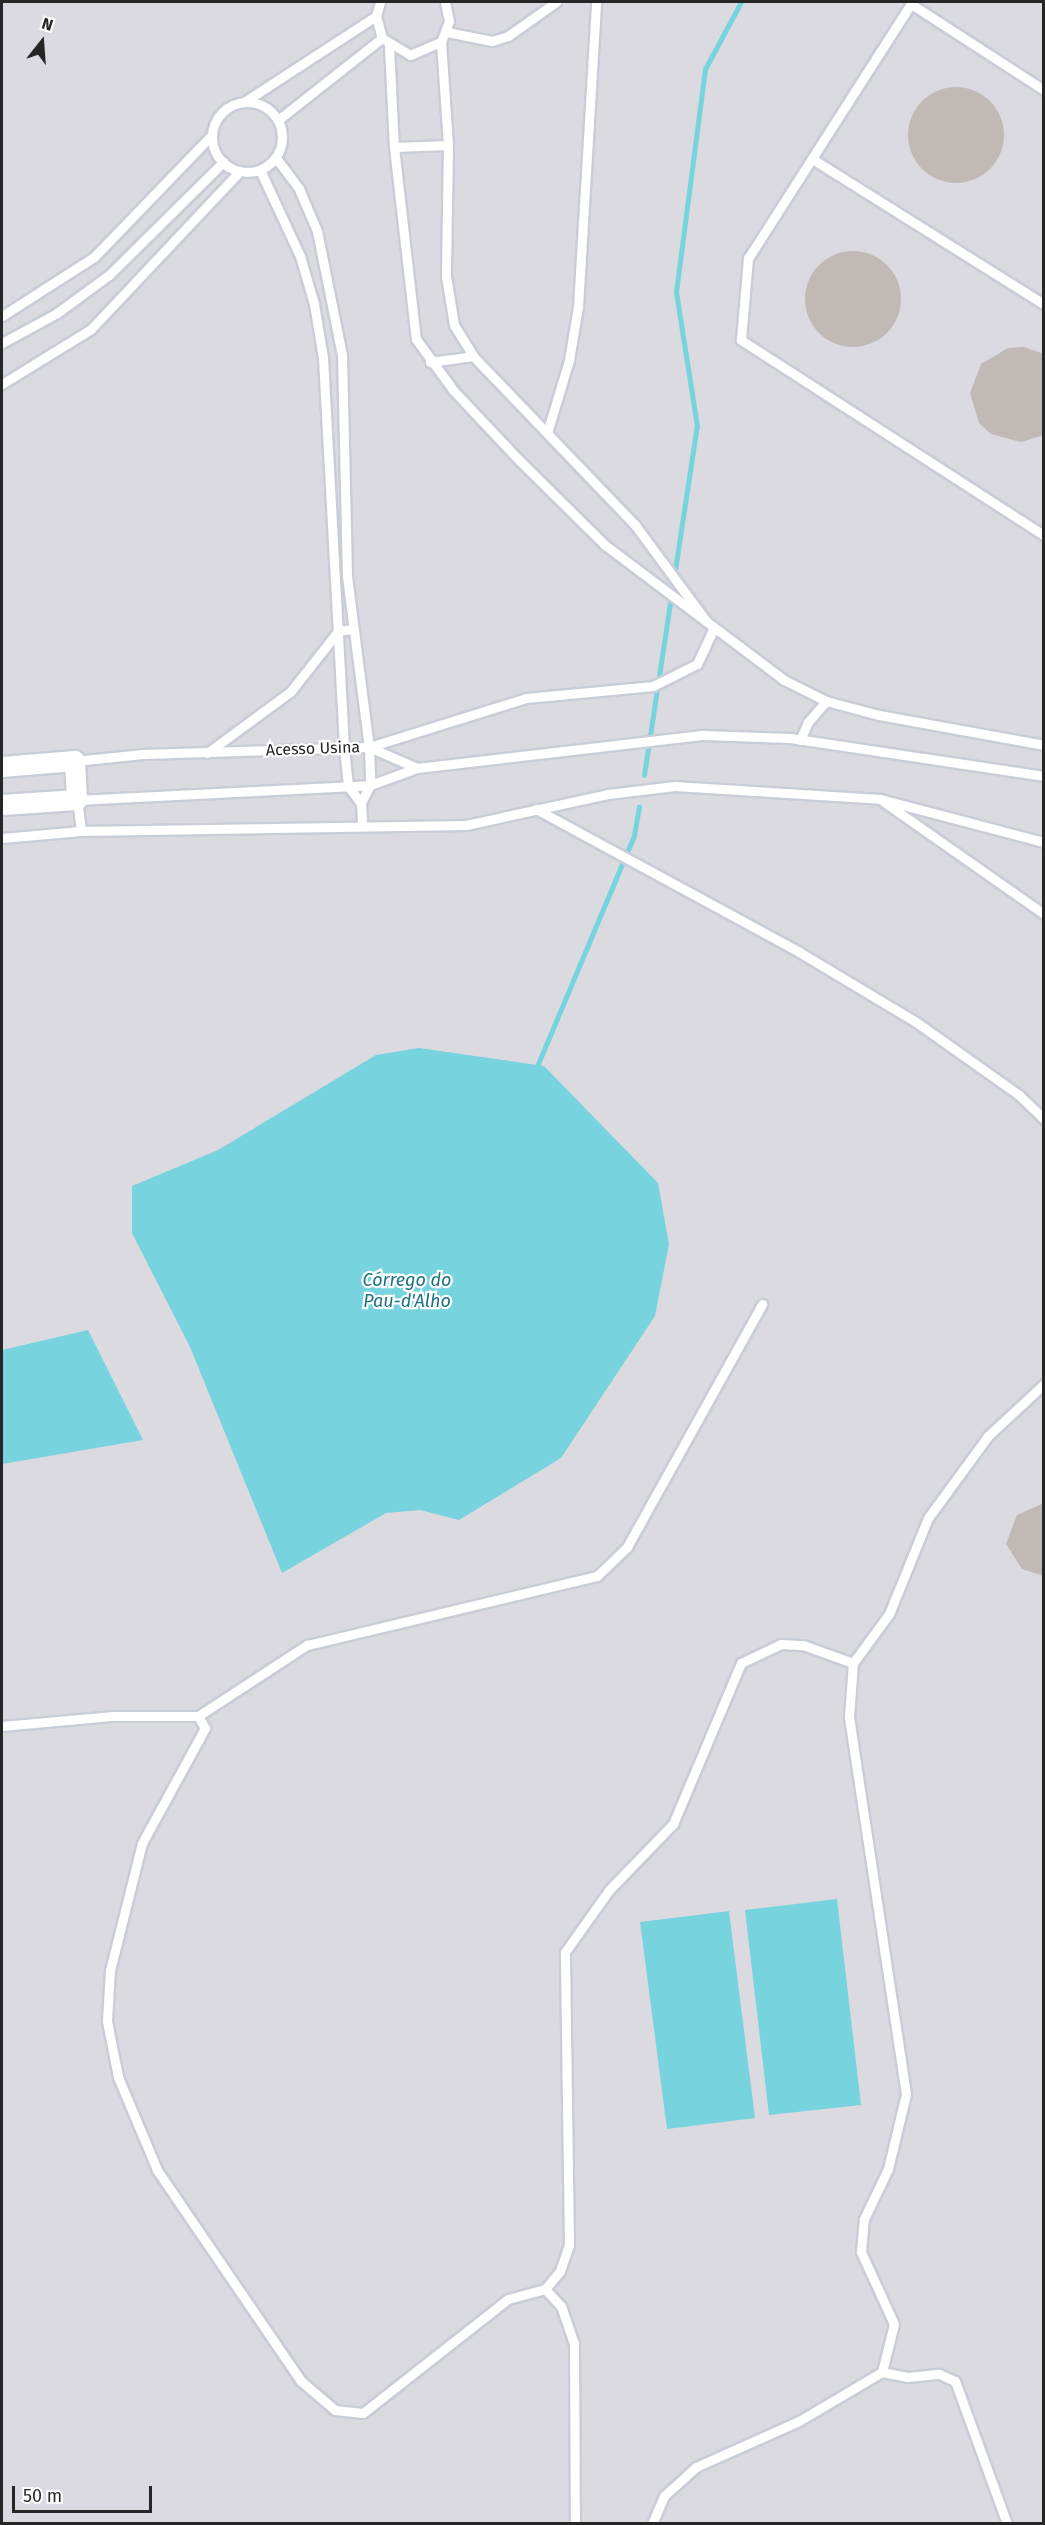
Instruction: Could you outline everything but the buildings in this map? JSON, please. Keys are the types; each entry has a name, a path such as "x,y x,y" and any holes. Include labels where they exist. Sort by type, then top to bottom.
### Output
{"street":[{"name":"Acesso Usina","path":"2,767 75,761"},
{"path":"2,805 77,800 75,761"}],"lane":[{"path":"379,2 376,15 382,38 389,46 410,55 441,42"},
{"path":"445,2 447,32 441,42 448,146 448,305 473,356 635,525 712,630"},
{"path":"447,32 492,40 508,36 556,2"},
{"path":"547,433 569,360 578,307 596,2"},
{"path":"1044,90 911,3 814,160 748,258 741,340 1044,535"},
{"path":"2,316 93,257 213,135 219,117 376,15"},
{"path":"278,120 382,38"},
{"path":"389,46 394,147 411,319 430,362 597,537 712,630 784,680 826,700 879,715 1044,745"},
{"path":"213,135 223,162 240,171 260,170 276,158 282,139 278,120 264,106 244,102"},
{"path":"394,147 448,146"},
{"path":"276,158 299,189 331,281 342,356 347,576 369,747 370,785 361,803 362,824"},
{"path":"814,160 1044,304"},
{"path":"2,343 57,313 110,275 223,162"},
{"path":"260,170 300,256 314,304 323,358 344,748 348,786 361,803"},
{"path":"2,384 91,329 240,171"},
{"path":"430,362 473,356"},
{"path":"207,753 291,691 338,631 353,629"},
{"path":"369,747 526,698 653,686 697,664 712,630"},
{"path":"800,740 826,700"},
{"path":"81,831 77,800 370,785 417,768 662,739 800,740 1044,776"},
{"name":"Acesso Usina","path":"75,761 369,747 417,768"},
{"path":"2,838 81,831 297,830 362,824 466,825 536,809 675,786 880,799 1044,842"},
{"path":"880,799 1044,914"},
{"path":"536,809 916,1022 1019,1095 1044,1119"},
{"path":"2,1726 111,1716 198,1716 307,1645 597,1576 627,1547 762,1304"},
{"path":"882,2372 894,2324 861,2252 864,2219 888,2169 906,2094 849,1717 853,1663 889,1614 928,1518 988,1436 1044,1384"},
{"path":"198,1716 205,1728 142,1843 110,1970 107,2022 118,2077 157,2170 301,2381 335,2410 363,2413 508,2300 545,2289 560,2271 569,2245 565,1952 609,1890 673,1824 741,1663 781,1644 803,1645 853,1663"},
{"path":"545,2289 561,2306 574,2343 575,2523"},
{"path":"652,2523 664,2496 696,2467 799,2421 882,2372 908,2377 939,2374 955,2381 1007,2523"}],"shaded area":[{"path":"2,2 1043,2 1043,2523 2,2523"}],"water":[{"name":"Córrego do Pau-d'Alho","path":"419,1048 544,1066 658,1183 669,1244 655,1316 561,1458 459,1520 420,1510 386,1513 282,1573 190,1347 132,1233 132,1186 218,1150 376,1055"},
{"path":"88,1330 143,1440 2,1464 2,1350"},
{"path":"837,1899 861,2105 769,2115 745,1910"},
{"path":"729,1911 755,2118 667,2129 640,1922"}],"waterway":[{"path":"644,775 697,426 676,292 705,69 741,2"},
{"path":"535,1071 634,835 639,806"}]}
